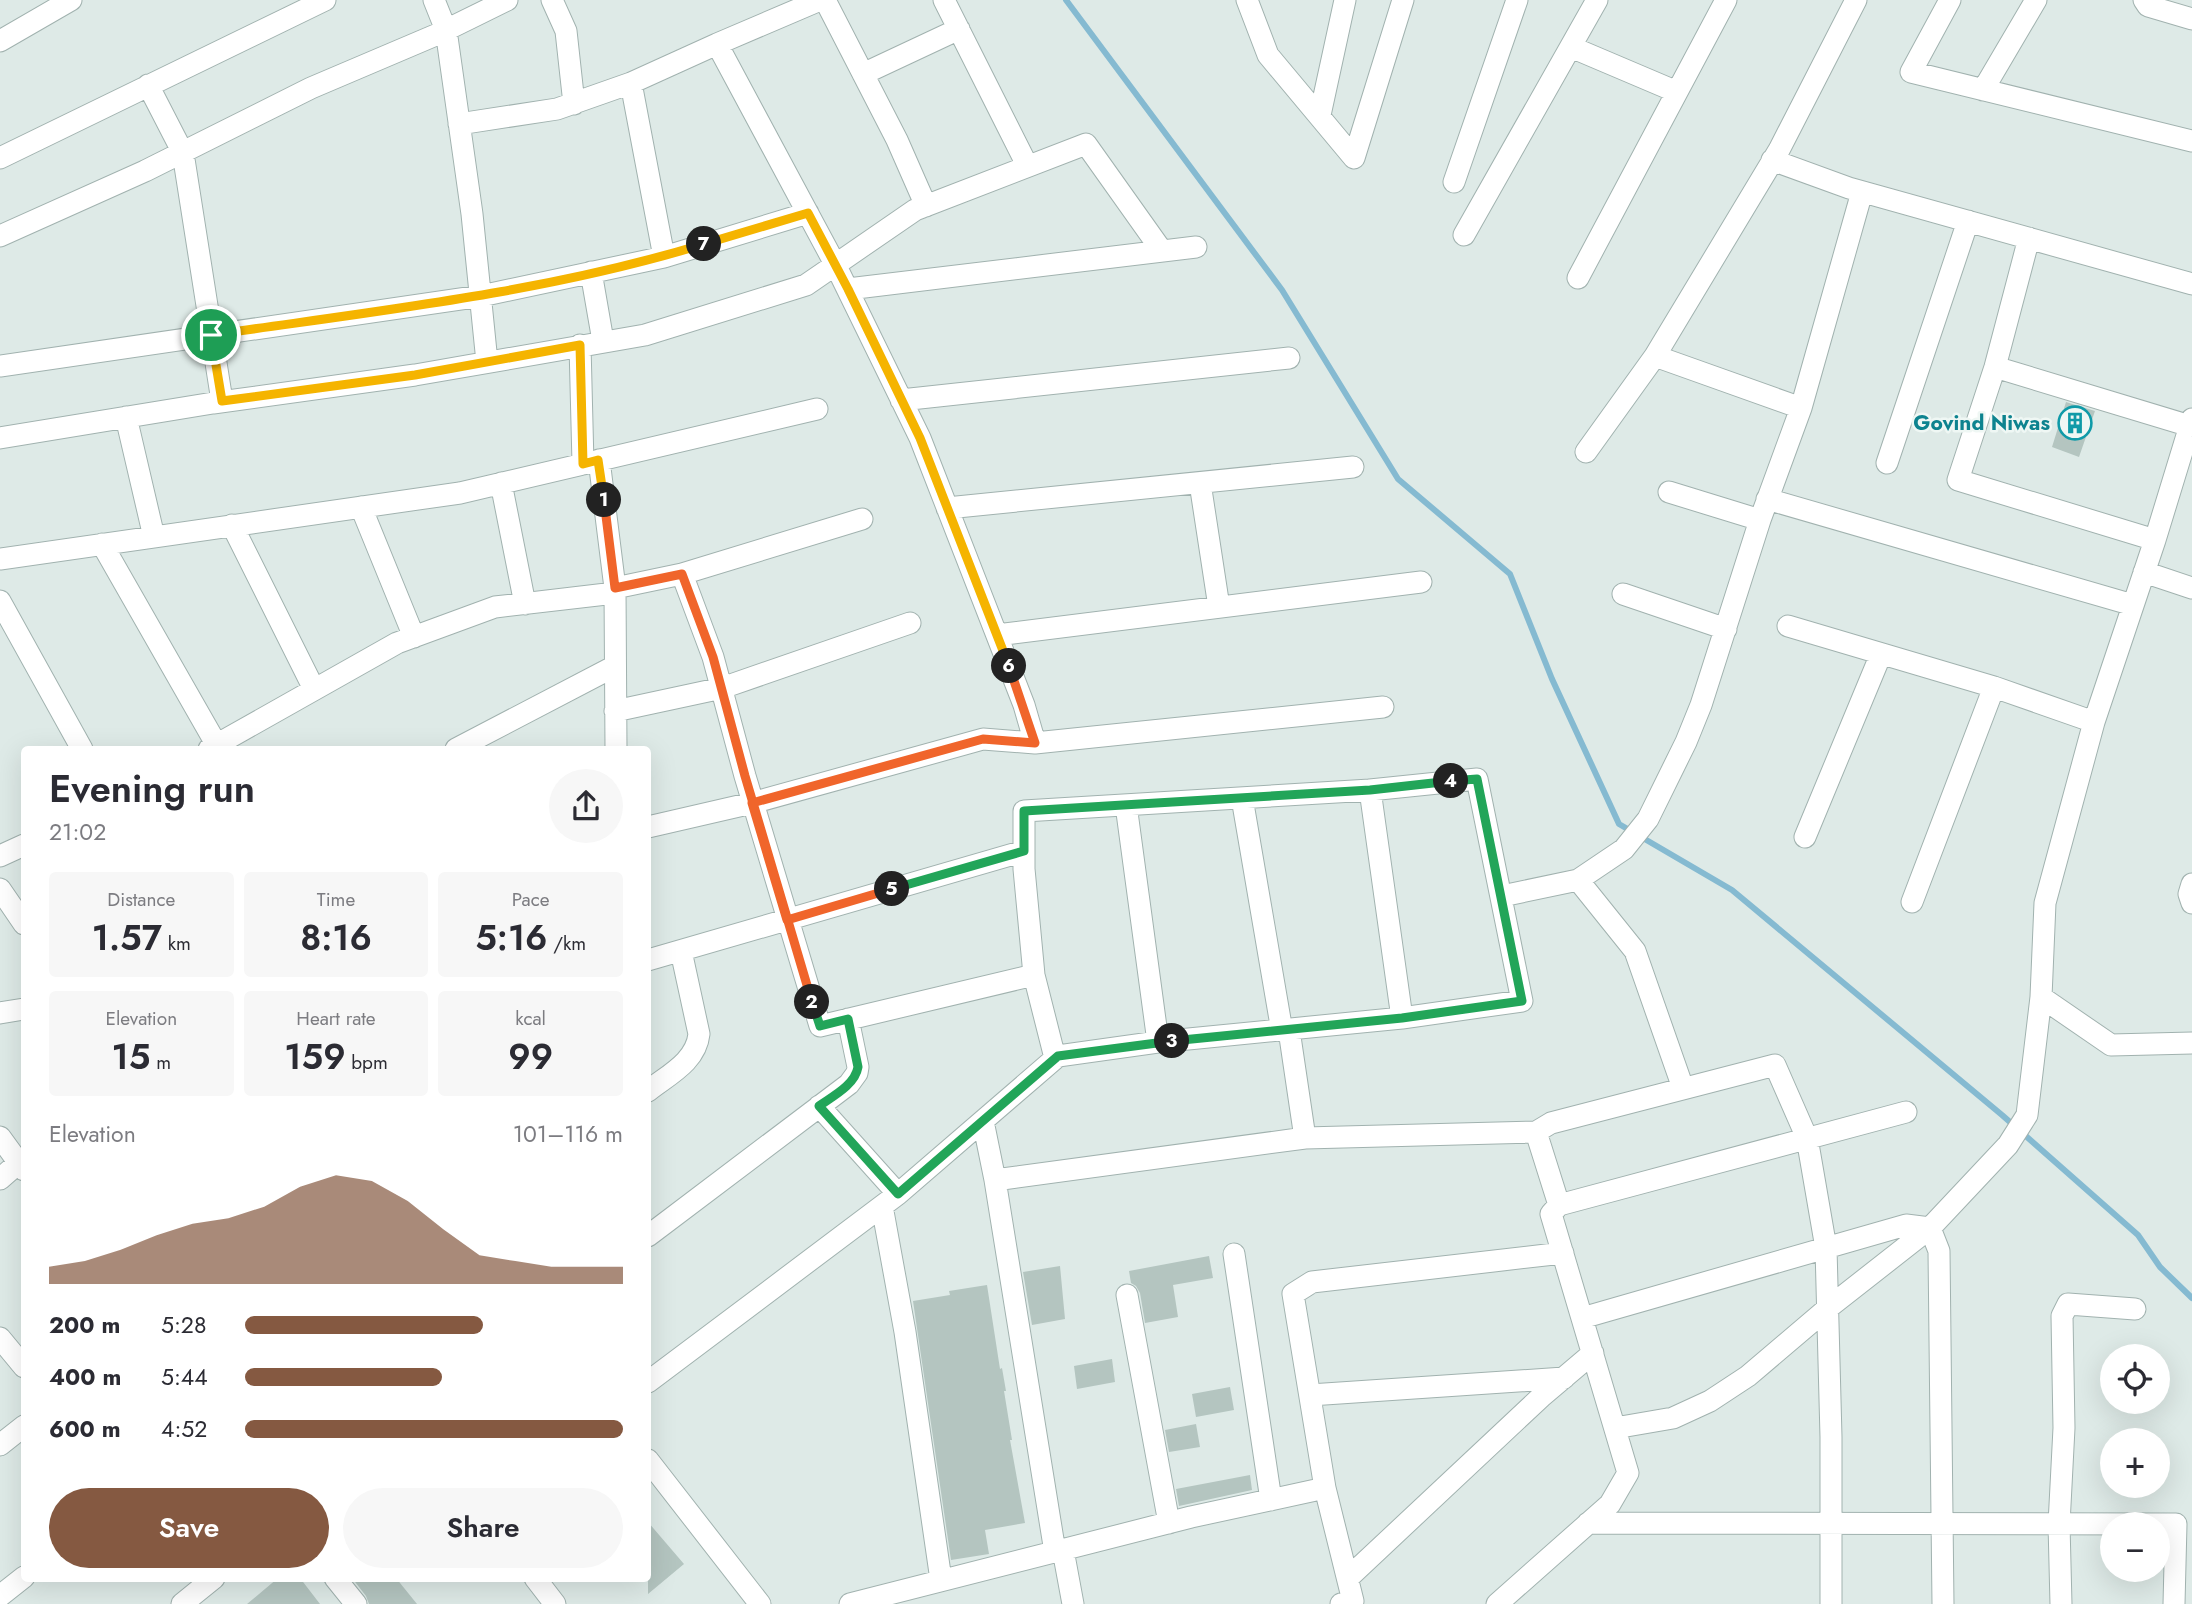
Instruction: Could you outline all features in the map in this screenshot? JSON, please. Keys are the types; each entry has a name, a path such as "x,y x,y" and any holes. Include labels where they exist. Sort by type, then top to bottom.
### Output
{"street":[{"path":"0,41 71,0"},
{"path":"0,158 325,0"},
{"path":"434,0 446,30 481,296 487,362"},
{"path":"0,236 183,153 311,88 446,30 507,0"},
{"path":"552,0 566,30 574,104"},
{"path":"459,124 574,104 631,83 820,0"},
{"path":"825,0 897,140 926,206"},
{"path":"944,0 1027,165"},
{"path":"1247,0 1268,55 1353,158 1402,0"},
{"path":"1320,115 1345,0"},
{"path":"1454,181 1517,0"},
{"path":"1464,235 1597,0"},
{"path":"1578,278 1726,0"},
{"path":"1586,452 1656,356 1772,160 1856,0"},
{"path":"1950,0 1911,72 2192,141"},
{"path":"1983,90 2036,0"},
{"path":"2144,0 2148,6 2192,19"},
{"path":"863,74 959,29"},
{"path":"717,44 848,289 920,438 1024,705 1035,743"},
{"path":"1571,47 1677,92"},
{"path":"631,83 664,257"},
{"path":"148,85 183,153 222,401"},
{"path":"0,438 222,401 415,375 645,335 806,285 915,210 1086,144 1162,251"},
{"path":"1772,160 1862,192 2192,284"},
{"path":"1502,896 1578,880 1624,849 1648,819 1686,742 1726,629 1767,499 1801,408 1862,192"},
{"path":"0,366 481,296 664,257 808,213"},
{"path":"1887,463 1968,221"},
{"path":"2029,238 1995,367 1958,480 2155,540"},
{"path":"848,289 1196,247"},
{"path":"591,272 603,341"},
{"path":"580,345 591,462 615,591 616,746"},
{"path":"1656,356 1801,408"},
{"path":"901,401 1289,358"},
{"path":"1615,1428 1673,1418 1710,1401 1748,1376 1828,1308 1930,1228 2008,1145 2027,1115 2041,997 2045,903 2094,722 2191,423 1995,367"},
{"path":"0,559 460,493 817,409"},
{"path":"126,417 154,537"},
{"path":"947,508 1353,467"},
{"path":"501,483 525,604"},
{"path":"1200,483 1219,607"},
{"path":"1669,492 1760,520"},
{"path":"1767,499 2133,605"},
{"path":"361,507 414,636"},
{"path":"218,746 397,643 495,607 615,591 682,574 862,519"},
{"path":"232,525 314,690"},
{"path":"102,544 214,746"},
{"path":"2144,572 2192,588"},
{"path":"682,574 713,657 752,803 820,1026 1034,975"},
{"path":"997,635 1421,582"},
{"path":"1623,594 1726,629"},
{"path":"0,601 80,746"},
{"path":"615,711 722,688 911,623"},
{"path":"1788,626 1994,687 2094,722"},
{"path":"1805,837 1881,654"},
{"path":"462,746 615,666"},
{"path":"1912,902 1994,687"},
{"path":"651,826 752,803 983,739 1035,743 1383,707"},
{"path":"651,1380 890,1200 1058,1056 1158,1042 1402,1018 1522,1001 1477,779 1370,790 1024,811 1024,851 1034,975 1055,1058"},
{"path":"1370,790 1402,1018"},
{"path":"1242,798 1304,1138"},
{"path":"1126,805 1158,1042"},
{"path":"0,856 21,846"},
{"path":"651,959 1024,851"},
{"path":"1578,880 1635,951 1683,1088"},
{"path":"2192,884 2189,894 2192,903"},
{"path":"0,890 21,920"},
{"path":"651,1089 691,1058 698,1047 699,1034 681,951"},
{"path":"2041,997 2111,1045 2192,1043"},
{"path":"0,1013 21,1010"},
{"path":"651,1234 849,1084 857,1073 858,1060 848,1019"},
{"path":"995,1180 1304,1138 1536,1132 1551,1123 1776,1065 1807,1138 1826,1248 1831,1604"},
{"path":"819,1106 890,1200 905,1332 941,1580"},
{"path":"1497,1604 1610,1504 1628,1473 1551,1214 1559,1205 1906,1112"},
{"path":"983,1121 1059,1551 1073,1604"},
{"path":"1536,1132 1559,1205"},
{"path":"0,1137 21,1161"},
{"path":"0,1178 21,1164"},
{"path":"1582,1318 1906,1225 1930,1228"},
{"path":"1930,1228 1939,1251 1943,1604"},
{"path":"1349,1603 1348,1578 1325,1488 1293,1294 1312,1282 1563,1253"},
{"path":"1234,1254 1271,1500"},
{"path":"1127,1295 1169,1523"},
{"path":"2061,1604 2059,1524 2064,1428 2062,1316 2068,1304 2135,1309"},
{"path":"0,1338 21,1363"},
{"path":"1348,1578 1593,1353"},
{"path":"1310,1395 1564,1377"},
{"path":"0,1445 21,1428"},
{"path":"651,1464 760,1604"},
{"path":"850,1604 1169,1523 1325,1488"},
{"path":"1588,1524 2176,1524 2174,1604"},
{"path":"0,1596 21,1579"},
{"path":"338,1582 356,1604"},
{"path":"538,1582 555,1604"},
{"path":"182,1604 204,1588"}],"building":[{"name":"Govind Niwas","path":"2066,402 2095,411 2079,457 2052,447"},
{"path":"1209,1256 1213,1278 1173,1285 1178,1317 1145,1323 1140,1293 1131,1283 1129,1271"},
{"path":"1060,1266 1065,1319 1032,1325 1023,1272"},
{"path":"987,1285 1025,1523 985,1530 989,1554 951,1560 913,1301 950,1295 949,1291"},
{"path":"1112,1359 1115,1382 1077,1389 1074,1366"},
{"path":"1230,1387 1234,1410 1196,1417 1192,1394"},
{"path":"1196,1424 1200,1447 1169,1452 1165,1430"},
{"path":"1250,1475 1252,1490 1179,1506 1176,1489"},
{"path":"651,1526 684,1564 648,1594 648,1582 651,1582"},
{"path":"273,1582 303,1582 320,1604 247,1604"},
{"path":"355,1582 399,1582 417,1604 369,1604"}],"waterway":[{"path":"1066,0 1282,290 1398,479 1510,574 1552,679 1619,824 1732,890 2002,1115 2138,1235 2160,1267 2192,1298"}],"place":[{"name":"Govind Niwas","path":"2075,423"}],"route":[{"path":"211,335 222,401 415,375 580,345 583,464 598,460 615,588 682,574 713,657 745,776 787,920 820,1026 848,1019 858,1060 857,1073 849,1084 819,1106 898,1194 1058,1056 1158,1042 1402,1018 1522,1001 1477,779 1370,790 1024,811 1024,851 787,920 752,803 983,739 1035,743 1024,705 920,438 808,213 664,257 481,296 211,335"}]}
